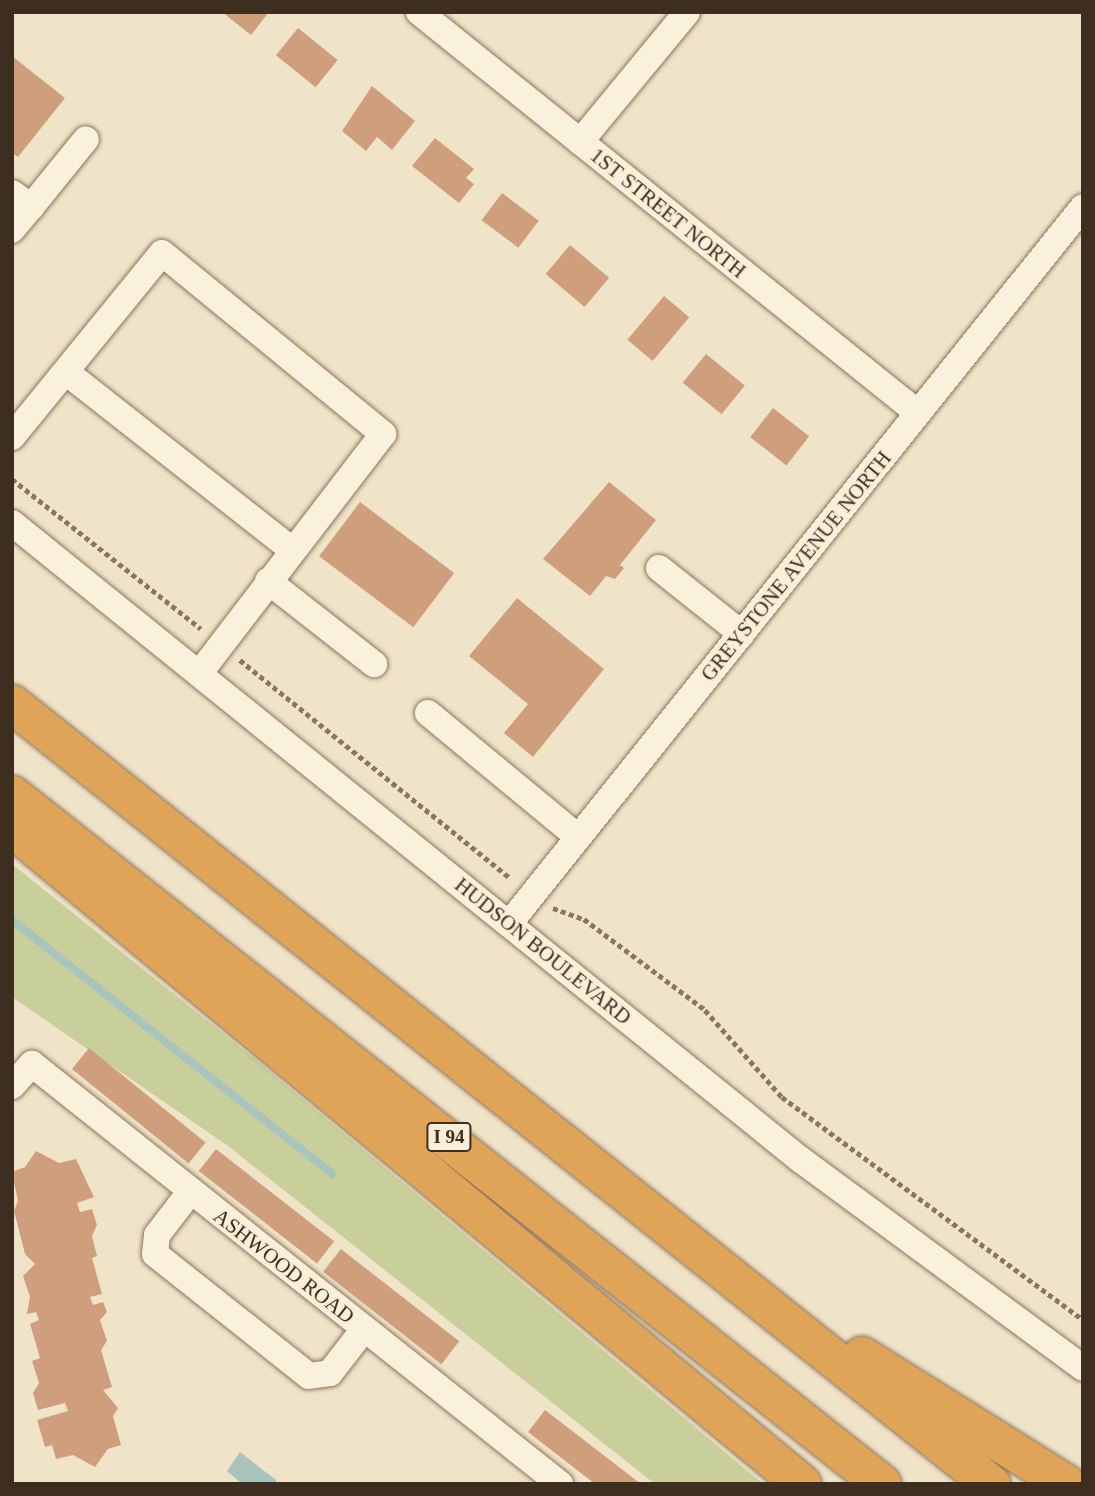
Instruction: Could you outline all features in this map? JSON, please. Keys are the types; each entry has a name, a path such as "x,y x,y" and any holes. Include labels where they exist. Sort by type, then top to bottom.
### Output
{"highway":[{"path":"12,704 105,773 991,1484"},
{"name":"I 94","path":"12,795 882,1484"},
{"path":"12,828 802,1484"},
{"path":"718,1267 1066,1484"}],"street":[{"name":"1ST STREET NORTH","path":"419,12 918,413"},
{"path":"580,142 687,12"},
{"path":"12,230 21,200 86,139"},
{"name":"GREYSTONE AVENUE NORTH","path":"509,924 1083,207"},
{"path":"12,437 162,253 383,434 199,674"},
{"path":"66,372 292,550"},
{"name":"HUDSON BOULEVARD","path":"12,523 801,1160 1083,1368"},
{"path":"659,568 742,634"},
{"path":"268,581 374,664"},
{"path":"428,713 578,837"},
{"name":"ASHWOOD ROAD","path":"12,1086 32,1064 558,1483"},
{"path":"190,1192 157,1235 155,1254 258,1336 309,1376 330,1373 364,1329"}],"green space":[{"path":"12,864 256,1060 763,1484 655,1484 228,1146 12,997"}],"water":[{"path":"240,1452 276,1480 276,1484 242,1484 227,1471"}],"building":[{"path":"222,12 269,12 251,35"},
{"path":"298,28 338,60 316,87 276,55"},
{"path":"12,56 65,98 18,157 12,153"},
{"path":"372,86 415,121 392,150 377,137 366,151 342,131"},
{"path":"435,138 474,169 466,178 474,184 459,203 412,166"},
{"path":"502,193 539,221 518,248 482,220"},
{"path":"570,245 609,278 585,307 546,274"},
{"path":"664,296 689,317 653,361 627,340"},
{"path":"706,354 745,385 722,414 683,383"},
{"path":"773,408 809,436 786,465 750,437"},
{"path":"609,482 656,520 620,565 624,568 615,579 606,576 590,596 543,559"},
{"path":"360,502 454,573 413,627 319,556"},
{"path":"517,598 604,669 533,757 504,733 528,704 469,656"},
{"path":"89,1048 206,1142 189,1163 72,1069"},
{"path":"216,1149 334,1241 317,1263 199,1171"},
{"path":"36,1151 59,1163 76,1159 94,1197 77,1203 80,1212 92,1209 97,1225 92,1236 97,1256 92,1258 102,1294 90,1297 93,1305 103,1302 107,1312 100,1320 107,1341 101,1350 112,1387 103,1390 118,1408 113,1416 121,1445 108,1449 95,1467 73,1455 56,1459 52,1445 45,1447 37,1420 68,1411 65,1403 38,1410 33,1393 39,1383 32,1361 40,1358 30,1324 39,1320 36,1312 27,1314 30,1297 23,1276 35,1264 25,1254 14,1211 18,1201 12,1172 25,1167"},
{"path":"341,1249 459,1341 441,1364 323,1272"},
{"path":"545,1410 641,1484 595,1484 528,1432"}],"waterway":[{"path":"12,920 333,1174"}]}
